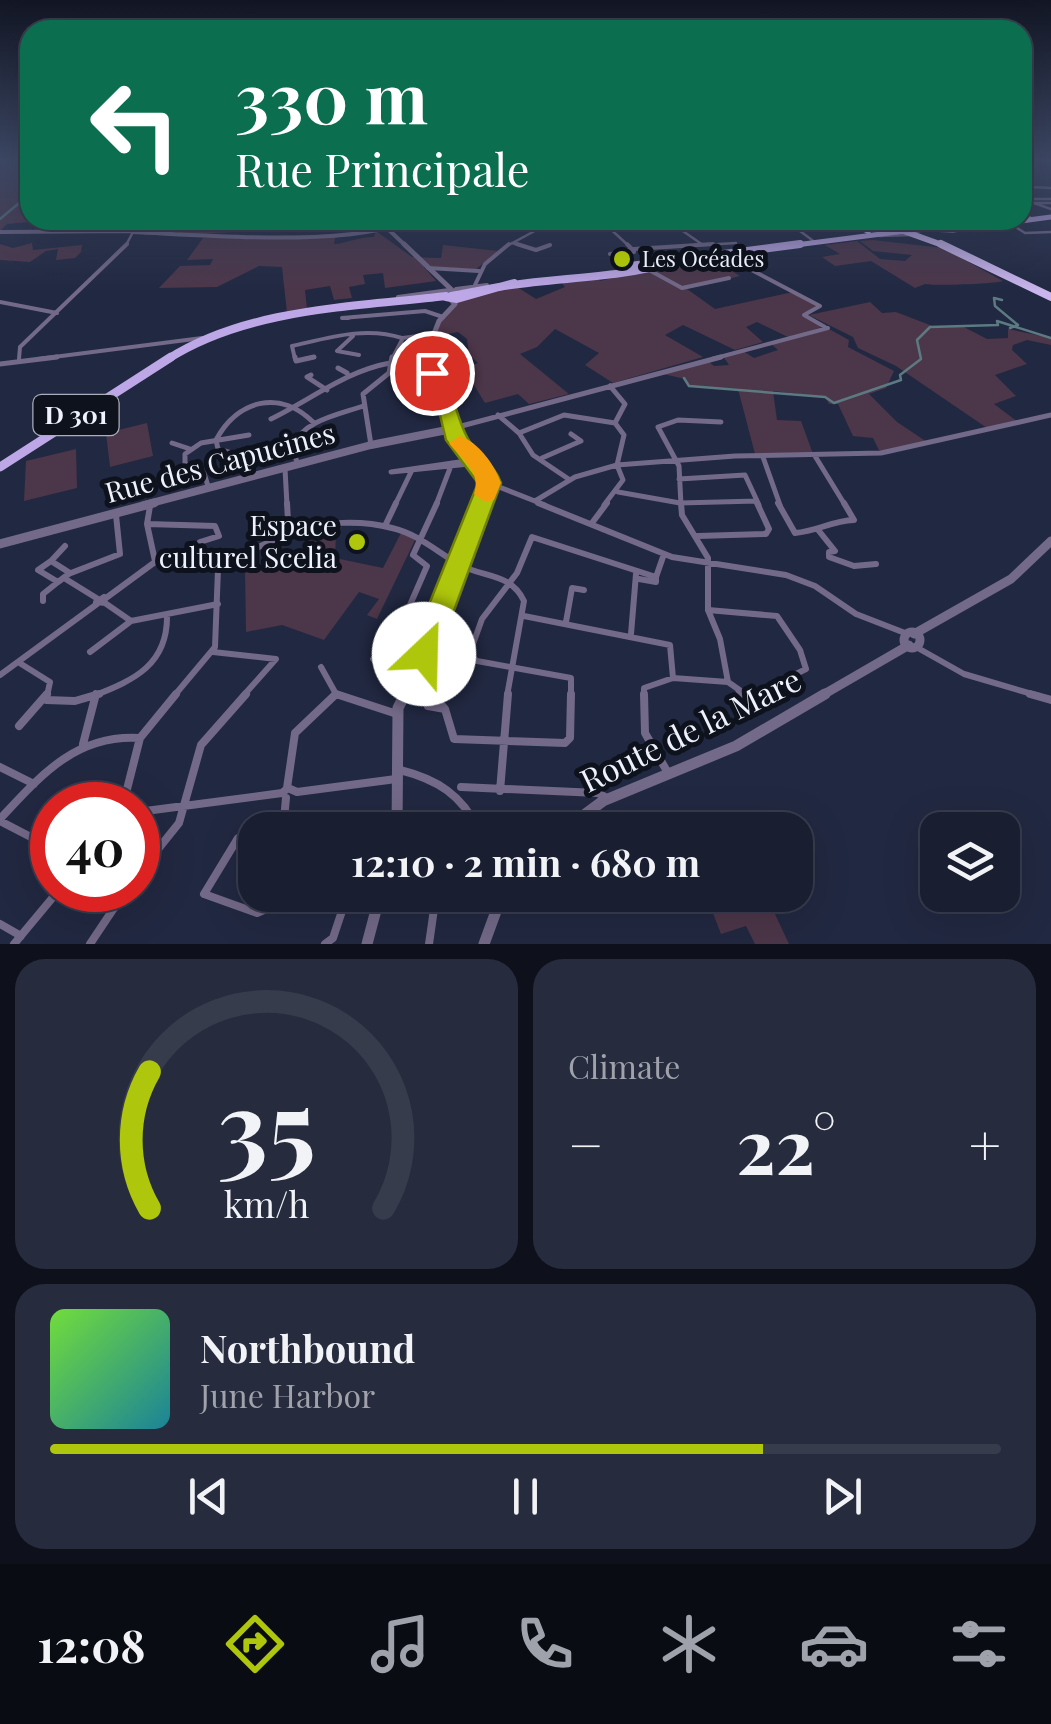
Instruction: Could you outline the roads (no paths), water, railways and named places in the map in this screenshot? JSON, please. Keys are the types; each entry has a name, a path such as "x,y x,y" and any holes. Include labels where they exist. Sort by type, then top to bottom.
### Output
{"highway":[{"path":"863,230 871,235"},
{"path":"905,230 959,251 1051,296"},
{"path":"906,231 1051,296"}],"main road":[{"name":"D 301","path":"0,467 165,356 205,338 284,315 912,230"}],"street":[{"path":"0,232 133,231 255,237 389,230 452,294"},
{"path":"474,287 479,271 512,242 536,230"},
{"path":"611,230 647,266 682,288 729,278"},
{"path":"680,230 703,245"},
{"path":"800,230 818,244"},
{"path":"1019,230 1051,232"},
{"path":"19,360 20,348 72,293 126,246 133,231"},
{"path":"871,235 906,231"},
{"path":"512,242 536,250 550,245"},
{"path":"610,254 736,243"},
{"path":"630,250 647,266"},
{"path":"452,429 828,328 804,316 820,306 747,268 737,254"},
{"path":"428,268 479,271"},
{"path":"452,294 487,285"},
{"path":"452,294 422,356 444,390 452,429 478,461 489,483 664,554 786,574 815,586 856,614 889,625 964,674 1051,700"},
{"path":"0,302 56,313"},
{"path":"349,318 445,314"},
{"path":"314,357 296,360 292,346 353,336 389,333 402,338 432,334"},
{"path":"353,336 337,351 358,356"},
{"path":"0,364 205,338"},
{"path":"371,445 364,394 389,373 392,348 402,338"},
{"path":"271,419 328,390 347,373 390,363"},
{"path":"338,368 347,373"},
{"path":"311,375 307,377 328,390"},
{"path":"610,386 624,404 615,423"},
{"path":"292,447 239,456 218,449 216,440 228,421 276,402 296,406 314,423"},
{"path":"298,465 292,447 297,436 314,423 363,406"},
{"path":"498,415 519,432 530,452 570,480"},
{"path":"519,432 564,415 615,423 624,435 617,465 623,480 618,492 602,503 592,523"},
{"path":"536,501 570,480 617,465 893,452 1051,415"},
{"path":"708,610 777,616 806,662 804,671 751,696 739,694 728,682 720,639 708,610 709,562 698,536 686,523 680,503 678,462 658,426 678,420 721,422"},
{"name":"Rue des Capucines","path":"0,544 371,445 452,429"},
{"path":"542,458 581,441 571,434"},
{"path":"172,443 190,449 250,435"},
{"path":"190,449 184,463 204,473 208,490"},
{"path":"763,456 777,501 796,533 818,531 829,521 854,520 815,456"},
{"path":"386,526 412,470 478,461"},
{"path":"396,637 428,566 412,556 452,465"},
{"path":"285,468 288,520"},
{"path":"679,479 741,474 757,501 768,533 698,536"},
{"path":"398,812 397,714 411,676 436,630 489,483"},
{"path":"618,492 680,503 757,501"},
{"path":"150,506 148,524 155,562"},
{"path":"43,601 43,594 78,568 120,554 116,515"},
{"path":"148,524 215,526 219,536 200,542"},
{"path":"155,562 186,570 218,568 315,527 386,526 421,538 460,564 510,581 523,596 524,616 511,666 500,791"},
{"path":"818,531 834,552 829,552 829,557 854,566 876,564"},
{"path":"446,709 454,720 454,739 565,744 570,738 572,680 477,661 470,655 480,615 520,570 524,547 532,537 580,556 618,562 637,576 656,582 664,554"},
{"name":"Route de la Mare","path":"587,812 605,798 787,719 1011,579 1051,542"},
{"path":"65,546 66,550 38,570 64,578 131,621"},
{"path":"51,562 64,578"},
{"path":"0,675 155,562"},
{"path":"129,782 140,738 213,652 218,568"},
{"path":"631,635 637,576"},
{"path":"566,622 572,588 584,590"},
{"path":"90,652 131,621 218,604"},
{"path":"46,700 49,703 126,684 162,650 168,615"},
{"path":"524,616 670,645 673,678"},
{"path":"160,847 180,823 201,745 276,659 213,652"},
{"path":"373,659 381,667 411,676"},
{"path":"18,662 50,682 46,700 19,726"},
{"path":"321,667 336,694 397,714"},
{"path":"668,773 645,732 643,692 673,678 728,682"},
{"path":"83,744 96,692"},
{"path":"285,812 295,732 336,694"},
{"path":"36,782 62,756 83,744 124,736 140,738"},
{"path":"0,767 30,782"},
{"path":"160,809 400,775 452,791 470,812"},
{"path":"461,787 598,793 605,798"},
{"path":"30,788 0,820 30,836"},
{"path":"238,838 204,894 238,906"},
{"path":"0,924 17,940 41,912"},
{"path":"90,944 111,912"},
{"path":"325,944 333,938 341,912"},
{"path":"368,944 376,912"},
{"path":"429,944 434,912"},
{"path":"484,944 494,912"}],"waterway":[{"path":"0,219 18,204"},
{"path":"1002,300 994,298 995,306 1018,325 1014,326"},
{"path":"684,378 689,386 825,397 834,403 901,380 900,375 921,359 917,340 930,327 998,325 997,321 1014,326"},
{"path":"1010,328 1014,326"},
{"path":"1014,326 1051,338"}],"place":[{"name":"Les Océades","path":"622,259"},
{"name":"Espace culturel Scelia","path":"357,542"}]}
